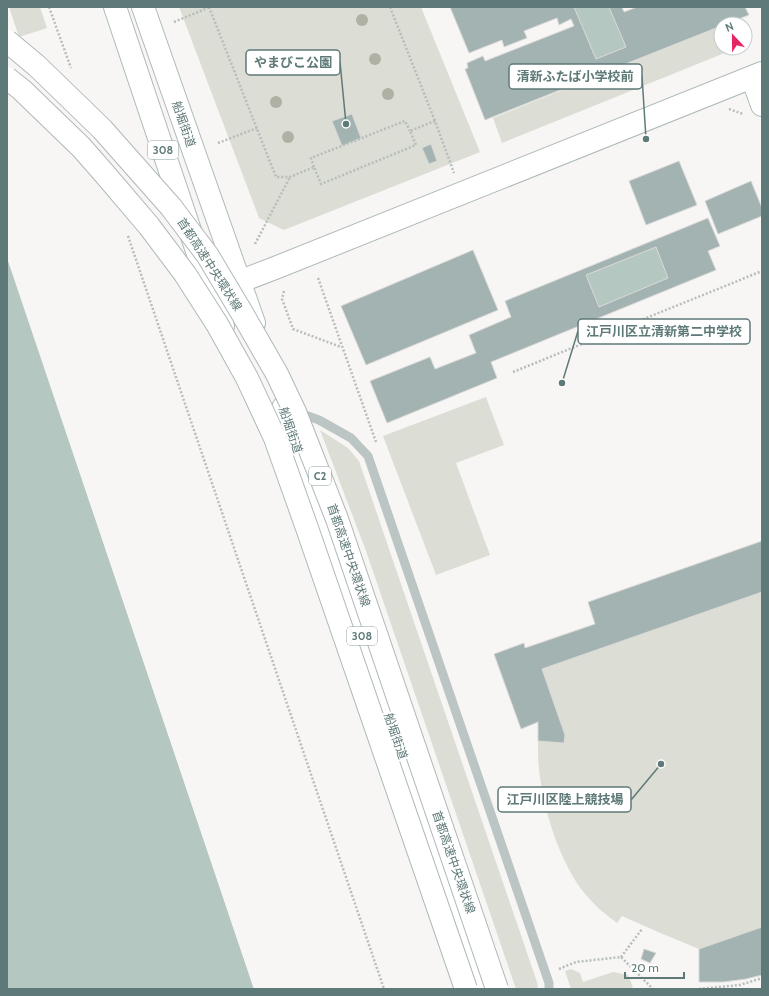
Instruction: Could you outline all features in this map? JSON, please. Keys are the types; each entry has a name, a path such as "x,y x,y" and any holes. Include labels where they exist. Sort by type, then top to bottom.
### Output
{"main road":[{"name":"308","path":"115,7 211,292 259,423 457,989"},
{"name":"船堀街道","path":"143,7 240,282 449,890 486,989"},
{"name":"首都高速中央環状線","path":"7,41 37,66 102,128 172,207 208,256 278,374 295,412 337,519 497,989"},
{"path":"211,292 298,259 757,75 754,110"},
{"name":"C2","path":"7,78 22,90 81,147 149,226 185,274 217,324 247,378 275,438 466,989"}],"lane":[{"path":"282,407 319,420 351,438 368,456 549,983 549,989"}],"path":[{"path":"49,7 73,75"},
{"path":"174,22 209,7 276,177 290,177 314,167"},
{"path":"390,7 454,173"},
{"path":"728,109 754,110"},
{"path":"405,120 416,145 321,184 314,167 311,158 405,120"},
{"path":"410,131 435,121"},
{"path":"218,143 257,128"},
{"path":"255,244 290,177"},
{"path":"127,232 384,989"},
{"path":"513,372 762,271"},
{"path":"284,291 282,299 293,329 342,347"},
{"path":"558,969 576,962 621,957 642,929"},
{"path":"621,957 653,989"},
{"path":"699,989 740,985 762,978"}],"shaded area":[{"path":"9,7 40,7 47,28 19,37"},
{"path":"179,7 421,7 480,152 284,230 259,218"},
{"path":"574,7 609,7 626,47 596,59"},
{"path":"713,29 713,56 717,56 502,143 493,118"},
{"path":"656,247 668,278 599,307 586,275"},
{"path":"7,258 254,989 7,989"},
{"path":"486,397 504,445 456,463 490,555 436,575 383,436"},
{"path":"320,430 348,448 359,461 537,982 538,989 516,989 366,551"},
{"path":"762,592 762,927 699,949 622,916 617,923 589,899 569,869 550,823 542,792 539,772 538,741 564,743 565,735 542,669"},
{"path":"571,969 580,973 583,982 613,972 628,975 633,987 628,989 571,989 565,971"}],"pier":[{"path":"7,256 9,257 256,989 254,989"}],"building":[{"path":"450,7 574,7 596,59 626,47 609,7 622,7 624,12 637,7 745,7 749,15 713,16 713,29 485,120 465,69 468,68 467,63 483,56 485,61 574,26 571,19 559,25 557,18 524,31 527,38 504,47 502,40 469,53"},
{"path":"352,114 361,138 342,146 332,121"},
{"path":"431,144 437,161 429,164 422,148"},
{"path":"679,161 697,205 646,225 629,181"},
{"path":"751,181 762,208 762,216 718,234 705,201"},
{"path":"708,218 720,246 708,251 716,270 491,362 497,378 387,423 370,381 430,357 435,369 476,353 469,335 511,317 505,301","holes":["656,247 668,278 599,307 586,275"]},
{"path":"473,250 498,310 366,365 341,306"},
{"path":"762,541 762,592 542,669 565,735 564,743 538,741 538,722 521,729 494,654 524,643 525,648 595,624 588,602"},
{"path":"762,927 762,975 723,982 699,982 699,949"},
{"path":"644,949 656,953 650,963 641,959"}],"place":[{"name":"やまびこ公園","path":"346,124"},
{"name":"清新ふたば小学校前","path":"646,139"},
{"name":"江戸川区立清新第二中学校","path":"562,383"},
{"name":"江戸川区陸上競技場","path":"661,764"}]}
